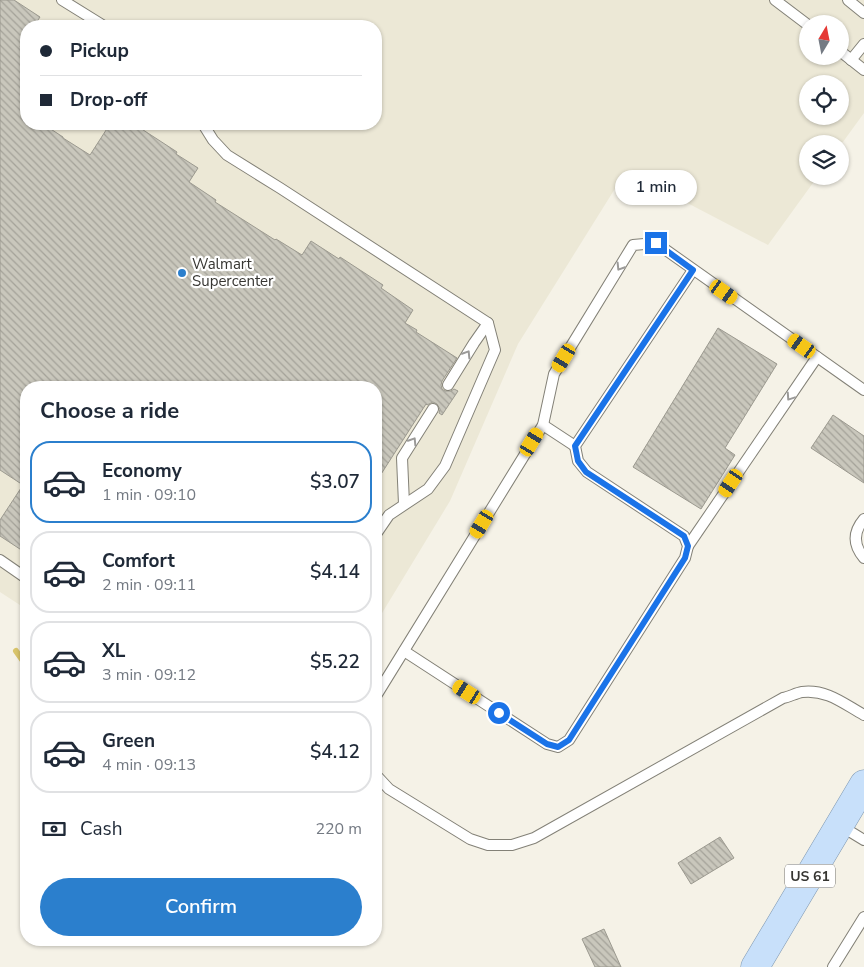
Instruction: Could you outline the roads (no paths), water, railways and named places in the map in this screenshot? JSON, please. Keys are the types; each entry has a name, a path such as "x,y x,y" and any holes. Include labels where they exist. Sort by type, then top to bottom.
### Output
{"main road":[{"name":"US 61","path":"755,967 864,784"}],"lane":[{"path":"62,0 94,20"},
{"path":"775,0 799,18"},
{"path":"848,0 864,13"},
{"path":"864,44 851,60 864,70"},
{"path":"207,130 227,155 488,323 495,350 445,466 428,489 389,515 382,525"},
{"path":"382,686 542,425 554,374 633,245 656,243 864,390"},
{"path":"688,546 684,536 586,472 578,461 575,446 693,270"},
{"path":"448,385 488,323"},
{"path":"404,651 547,744 558,747 569,740 685,558 688,546 817,357"},
{"path":"404,504 402,458 433,409"},
{"path":"542,425 575,446"},
{"path":"864,519 858,527 855,542 864,558"},
{"path":"0,560 20,574"},
{"path":"382,781 389,789 470,839 488,845 512,845 534,838 783,698 802,692 822,693 837,698 864,715"},
{"path":"840,826 864,840"},
{"path":"833,967 864,917"}],"waterway":[{"path":"16,651 20,657"}],"place":[{"name":"Walmart Supercenter","path":"182,273"}]}
